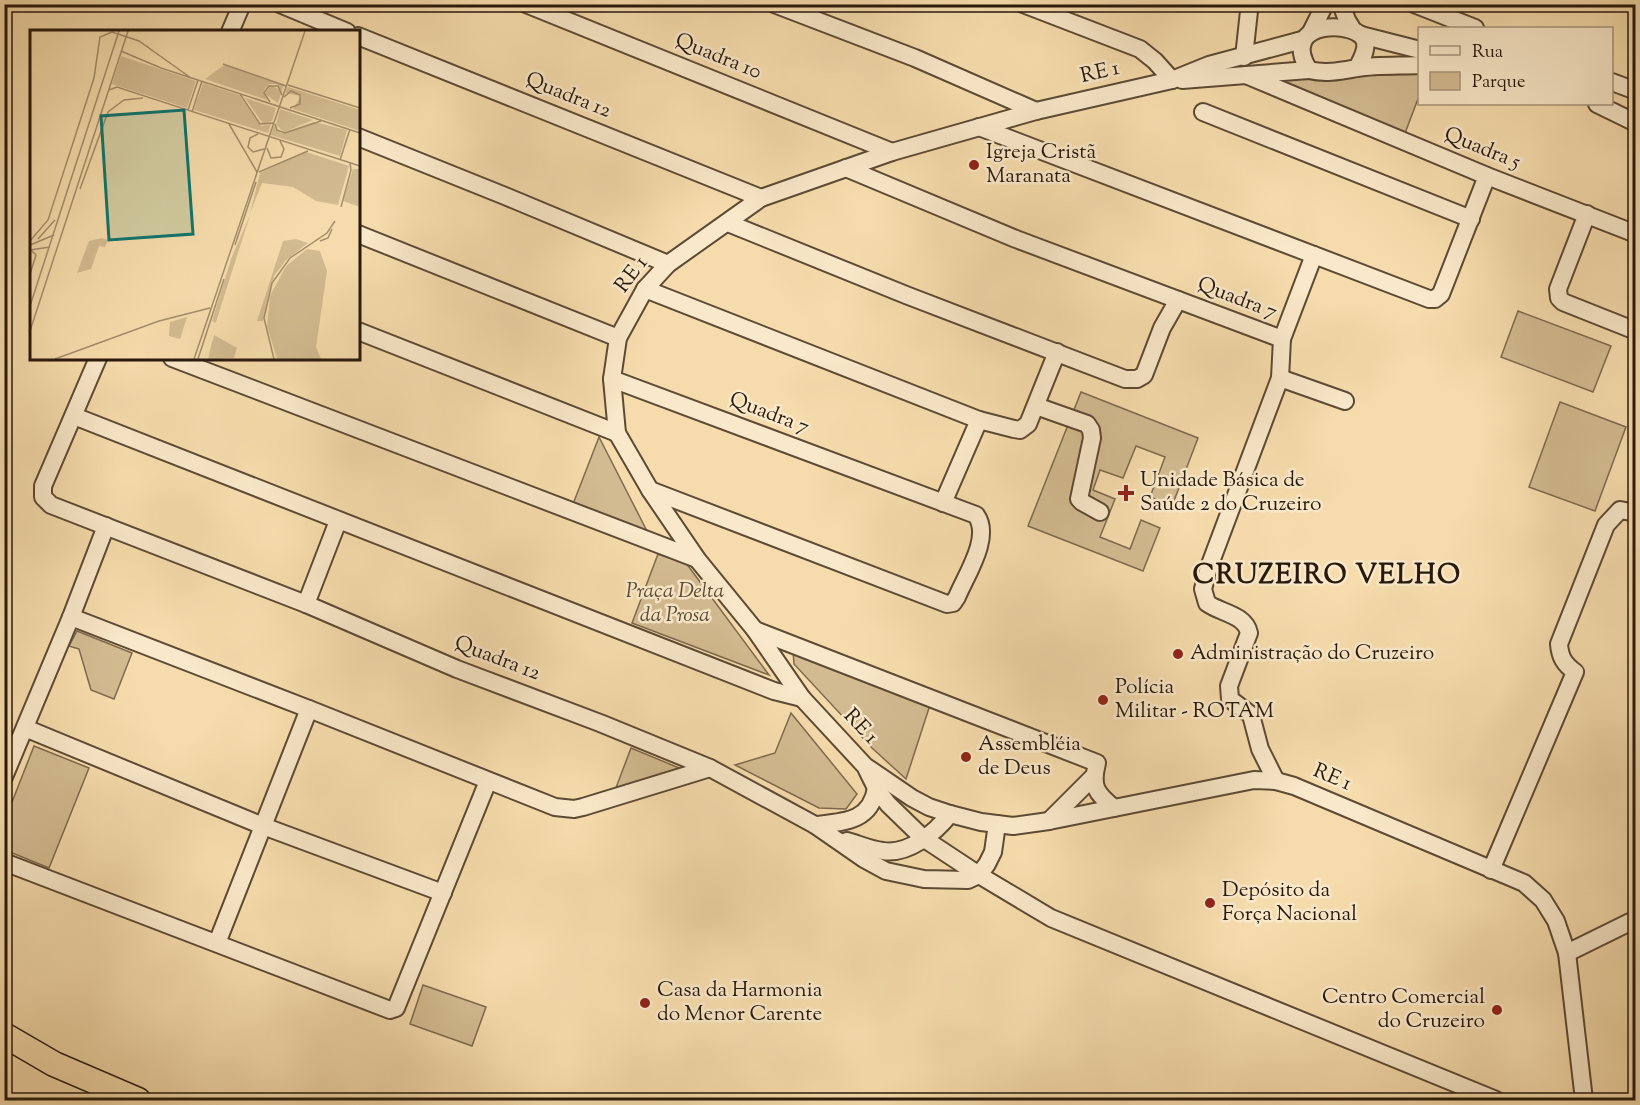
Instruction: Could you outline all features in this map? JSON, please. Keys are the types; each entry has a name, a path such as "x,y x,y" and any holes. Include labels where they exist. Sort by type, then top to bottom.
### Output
{"highway":[{"path":"4,1035 54,1064 138,1101"}],"street":[{"path":"231,30 242,4"},
{"path":"279,4 342,30"},
{"name":"Quadra 10","path":"526,4 892,152"},
{"path":"774,4 915,58 1036,111"},
{"path":"1023,4 1140,49 1155,60 1172,80"},
{"path":"1244,57 1248,4"},
{"path":"1325,4 1306,36 1301,54 1309,70 1334,73 1357,68 1418,65"},
{"path":"1341,4 1347,20 1365,41 1365,50 1357,68"},
{"path":"1414,4 1472,27"},
{"path":"1306,36 1322,28 1357,32 1418,50"},
{"name":"RE 1","path":"1306,36 1244,57 1209,65 1172,80 1036,111 892,152 761,198 668,264 645,289 618,338 612,379 616,433 650,490 697,559 755,630 802,698 865,766 928,807 981,822 1013,826 1049,821 1254,780 1276,781 1294,786 1524,883 1543,900 1556,921 1567,953 1583,1099"},
{"name":"Quadra 12","path":"360,37 761,198"},
{"name":"RE 1","path":"1172,80 1309,70"},
{"name":"Quadra 5","path":"1246,75 1487,176 1635,234"},
{"path":"1613,83 1635,91"},
{"path":"1599,105 1635,123"},
{"path":"1203,112 1471,219"},
{"path":"979,127 1424,298 1435,299 1441,294 1487,176"},
{"path":"360,138 668,264"},
{"name":"Quadra 7","path":"846,168 1016,239 1282,339 1280,378 1209,567 1203,590 1207,603 1240,619 1248,628 1249,633 1229,692 1230,699 1251,715 1260,749 1276,781"},
{"path":"1587,214 1558,289 1559,298 1563,302 1635,331"},
{"path":"728,223 906,295 1125,379 1137,379 1144,375 1162,328 1178,300"},
{"path":"360,235 618,338"},
{"path":"1282,339 1314,255"},
{"path":"645,289 979,420 1020,430 1028,424 1057,352"},
{"path":"360,332 616,433"},
{"path":"97,360 74,416 774,691 802,698"},
{"path":"177,360 697,559"},
{"path":"1280,378 1345,401"},
{"name":"Quadra 7","path":"612,379 976,515 981,522 982,536 957,597 951,604 650,490"},
{"path":"1036,406 1087,424 1091,430 1092,438 1079,499 1100,512"},
{"name":"Quadra 12","path":"74,416 43,486 43,497 51,505 306,604 457,669 609,726 710,768 822,830"},
{"path":"943,503 979,420"},
{"path":"1491,870 1575,672 1564,663 1560,656 1559,644 1606,525 1620,510 1635,513"},
{"path":"306,604 338,521"},
{"path":"4,777 26,728 106,526"},
{"path":"71,617 555,807 574,809 710,768"},
{"path":"755,630 1097,763 1094,776 1097,790 1102,798 1114,808"},
{"path":"217,943 309,709"},
{"path":"26,728 263,826 443,893"},
{"name":"Quadra 7","path":"1254,780 1260,749"},
{"name":"RE 1","path":"865,766 876,788 904,821 923,838 1051,918 1496,1101"},
{"path":"1049,821 1094,776"},
{"path":"4,862 390,1010 396,1008 488,781"},
{"path":"822,830 848,821 866,811 874,800 876,788"},
{"path":"822,830 883,851 893,852 908,847 923,838 944,822 950,814"},
{"path":"822,830 864,859 892,873 924,879 968,880 979,874 993,852 997,824"},
{"path":"1567,953 1630,922 1635,922"}],"green space":[{"path":"1418,74 1418,99 1404,136 1267,81"},
{"path":"1518,311 1611,346 1593,392 1501,357"},
{"path":"1081,392 1198,438 1172,506 1150,497 1165,457 1136,446 1123,478 1100,470 1093,490 1115,499 1100,537 1130,549 1141,520 1160,528 1143,571 1028,526"},
{"path":"1560,402 1626,427 1595,511 1529,487"},
{"path":"599,437 648,533 573,504"},
{"name":"Praça Delta da Prosa","path":"658,554 686,563 769,675 632,623"},
{"path":"77,631 132,653 114,699 91,690 79,649 69,646"},
{"path":"793,651 931,702 906,779 872,748 794,664"},
{"path":"791,713 857,794 846,809 819,808 735,765 775,753"},
{"path":"34,746 89,768 49,868 5,850 5,820"},
{"path":"631,748 684,770 614,793"},
{"path":"423,985 486,1007 472,1046 410,1024"}],"place":[{"name":"Igreja Cristã Maranata","path":"974,165"},
{"name":"Unidade Básica de Saúde 2 do Cruzeiro","path":"1126,493"},
{"name":"Administração do Cruzeiro","path":"1178,654"},
{"name":"Polícia Militar - ROTAM","path":"1103,700"},
{"name":"Assembléia de Deus","path":"966,757"},
{"name":"Depósito da Força Nacional","path":"1210,903"},
{"name":"Casa da Harmonia do Menor Carente","path":"645,1003"},
{"name":"Centro Comercial do Cruzeiro","path":"1497,1010"}],"district":[{"name":"CRUZEIRO VELHO","path":"1327,576"}]}
